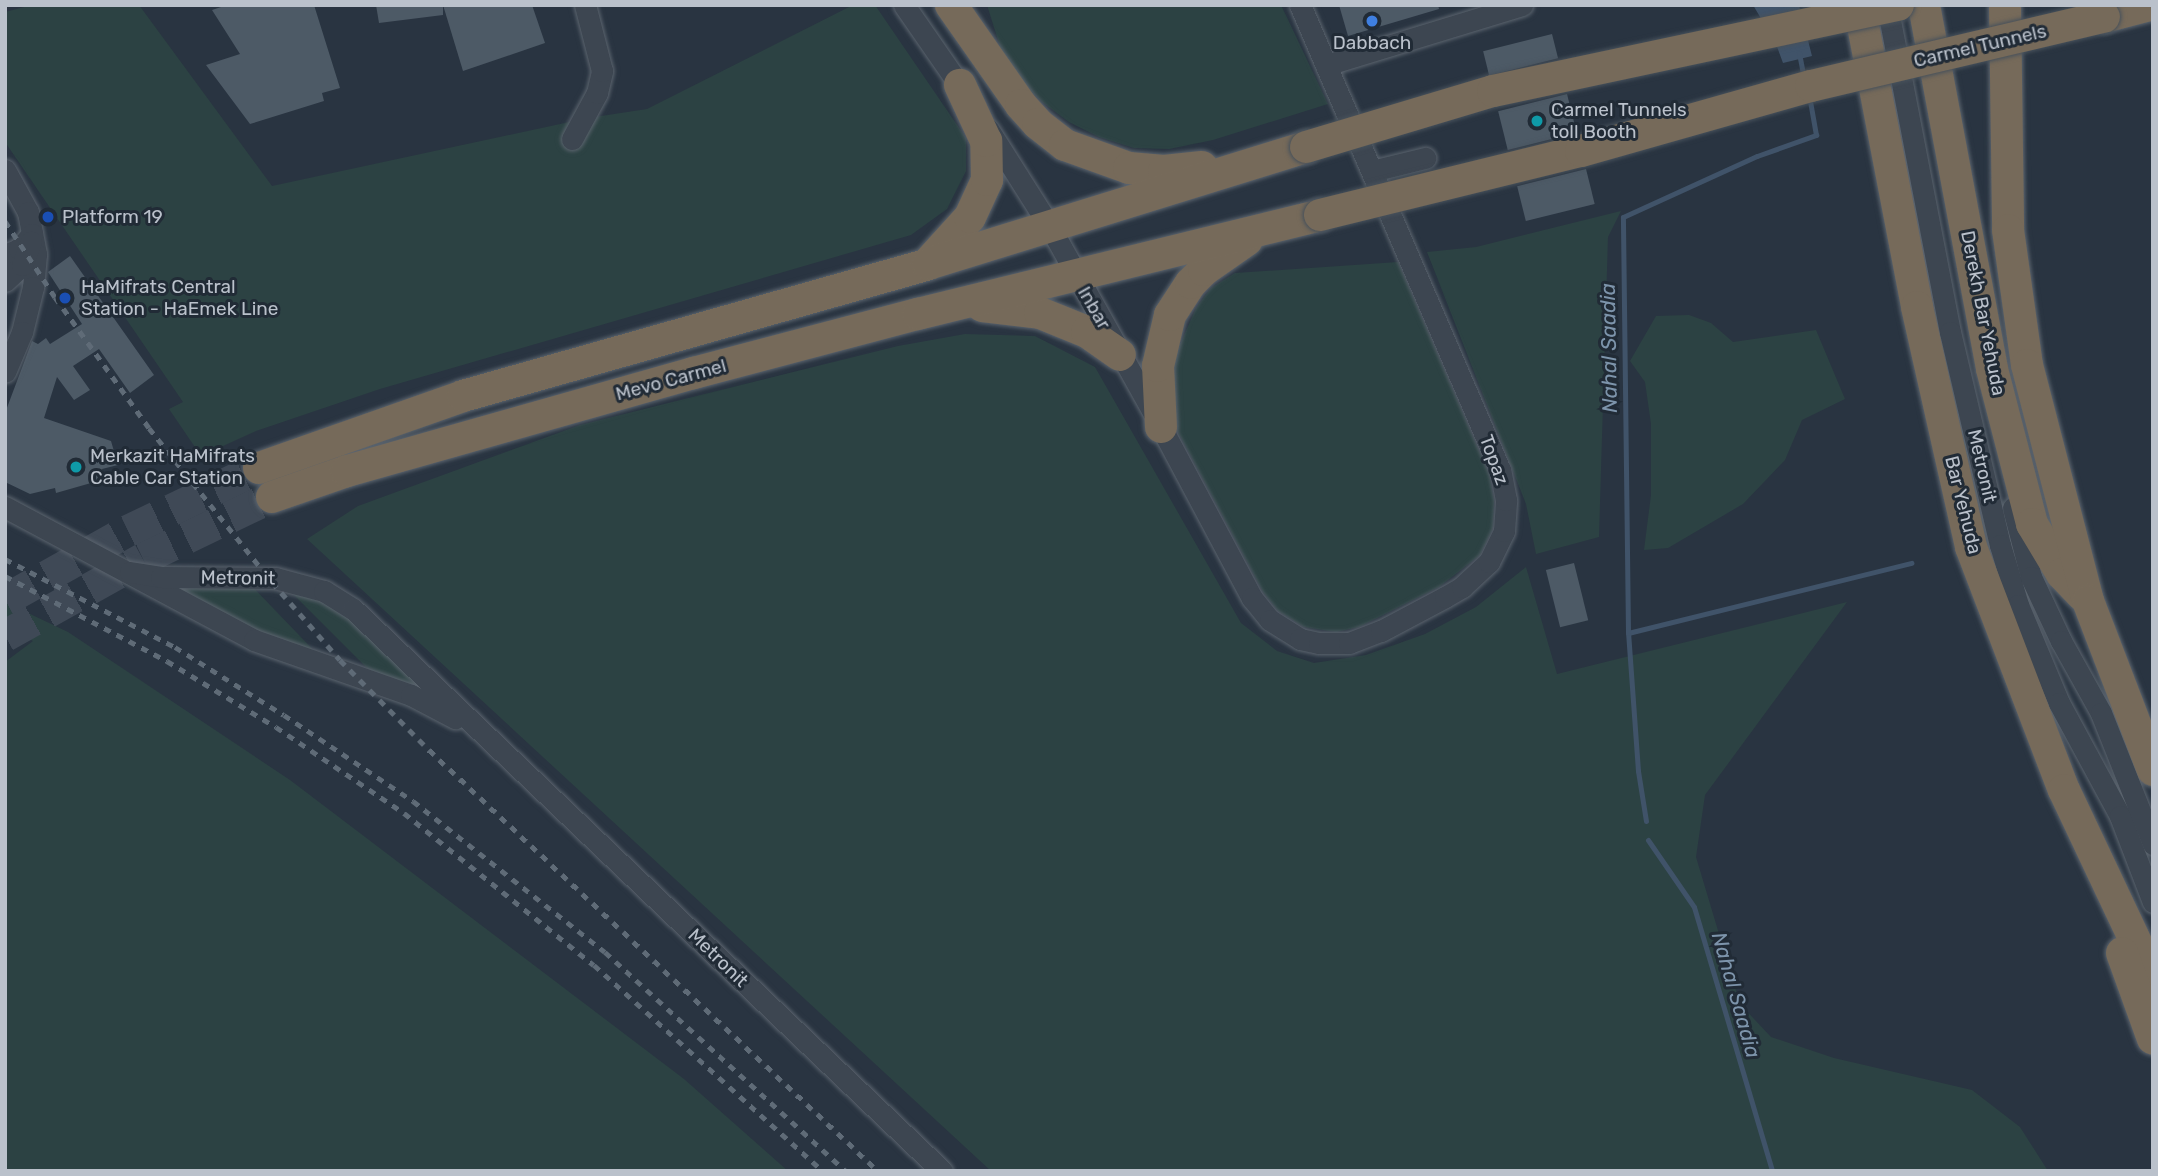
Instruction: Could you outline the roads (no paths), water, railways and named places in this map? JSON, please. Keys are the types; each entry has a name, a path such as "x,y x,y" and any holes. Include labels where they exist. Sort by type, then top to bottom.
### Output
{"highway":[{"path":"951,5 966,19 1038,124 1080,152 1129,168 1164,171 1259,160"},
{"name":"Bar Yehuda","path":"1859,5 1917,307 1971,547 2064,790 2153,978"},
{"path":"258,468 463,397 928,264 1259,160 1493,91 1898,5"},
{"name":"Derekh Bar Yehuda","path":"1924,5 1992,369 2032,524 2062,574 2088,601"},
{"path":"2005,5 2008,230 2015,298 2046,447 2088,601 2153,769"},
{"name":"Carmel Tunnels","path":"1320,215 1581,151 1811,86 2150,5"},
{"path":"928,264 970,217 986,180 986,141 960,85"},
{"name":"Mevo Carmel","path":"272,497 306,484 441,445 952,305 1320,215"},
{"path":"1161,427 1158,366 1170,315 1191,283 1204,270 1270,227"},
{"path":"952,305 1012,307 1040,313 1087,332 1120,355"},
{"path":"2064,790 2153,1039"}],"street":[{"path":"572,139 597,93 602,71 584,5"},
{"name":"Inbar","path":"904,5 960,85 1050,227 1074,275 1161,427"},
{"name":"Topaz","path":"1161,427 1241,580 1269,620 1300,639 1336,644 1363,638 1462,587 1489,562 1504,531 1506,500 1500,470 1300,5"},
{"path":"1326,65 1522,5"},
{"name":"Metronit","path":"1887,5 1950,332 2018,605 2059,703 2120,816 2153,902"},
{"path":"1373,171 1425,158"},
{"path":"5,170 23,202 33,233 36,254 33,287 22,332 5,372"},
{"path":"5,256 19,249 33,233"},
{"path":"5,281 22,265 33,233"},
{"name":"Metronit","path":"1992,369 2008,487 2031,577 2061,641 2101,713 2153,844"},
{"name":"Metronit","path":"5,507 254,640 428,702 494,745"},
{"name":"Metronit","path":"130,572 161,577 275,578 324,592 354,609 942,1171"}],"water":[{"path":"1753,5 1799,5 1812,56 1783,63 1776,44"}],"waterway":[{"name":"Nahal Saadia","path":"1799,53 1804,78"},
{"name":"Nahal Saadia","path":"1646,821 1638,771 1628,633 1623,217 1757,156 1816,135 1809,97"},
{"path":"1628,633 1911,563"},
{"name":"Nahal Saadia","path":"1648,840 1694,907 1772,1171"}],"tunnel":[{"path":"5,600 128,531 259,468"},
{"path":"5,636 143,559 272,497"}],"railway":[{"path":"5,221 55,297 149,428 272,582 340,660 429,750 878,1171"},
{"path":"5,559 175,647 284,715 413,801 605,952 846,1171"},
{"path":"5,576 167,661 276,727 404,813 594,965 823,1171"}],"place":[{"name":"Dabbach","path":"1372,21"},
{"name":"Carmel Tunnels toll Booth","path":"1537,121"},
{"name":"Platform 19","path":"48,217"},
{"name":"HaMifrats Central Station - HaEmek Line","path":"65,298"},
{"name":"Merkazit HaMifrats Cable Car Station","path":"76,467"}]}
